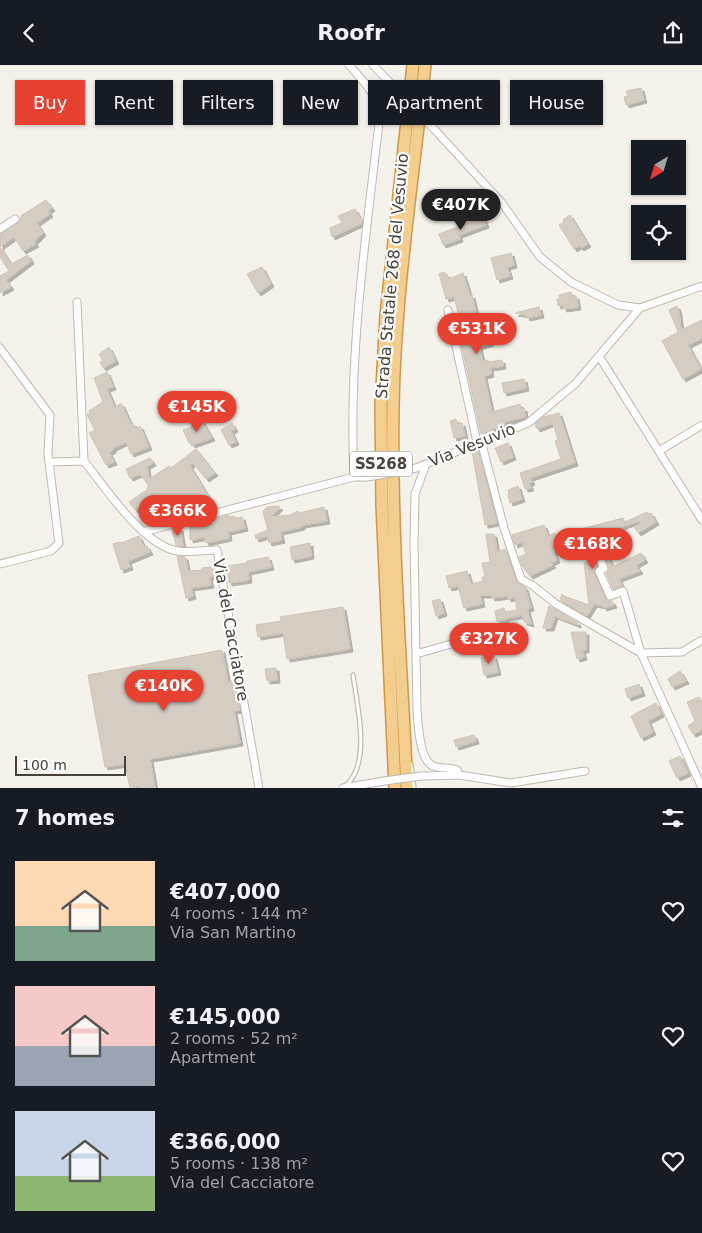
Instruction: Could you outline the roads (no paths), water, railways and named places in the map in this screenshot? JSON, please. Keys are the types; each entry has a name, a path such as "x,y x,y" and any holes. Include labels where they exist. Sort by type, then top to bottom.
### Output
{"highway":[{"name":"Strada Statale 268 del Vesuvio","path":"395,788 382,505 381,405 386,307 413,65"},
{"name":"Strada Statale 268 del Vesuvio","path":"407,788 394,505 393,406 399,300 426,65"}],"street":[{"path":"349,65 375,97 380,115 359,289 352,417 354,477"},
{"path":"373,65 502,203 540,257 571,281 618,305 640,308 702,286"},
{"path":"0,229 15,219"},
{"path":"76,302 82,461 133,523 143,532"},
{"name":"Via Vesuvio","path":"143,532 354,477 367,477 403,471 426,464 528,423 575,384 640,308"},
{"path":"448,310 479,442 521,579 532,585 556,604 641,653 682,652 702,640"},
{"path":"0,348 50,415 48,453 52,463 59,543 51,551 0,564"},
{"path":"598,356 702,520"},
{"path":"660,451 702,425"},
{"path":"52,463 82,461"},
{"path":"426,464 415,494 416,654 419,735 425,758 431,766 451,768 457,770 458,775"},
{"name":"Via del Cacciatore","path":"143,532 166,548 179,551 217,550 259,788"},
{"path":"597,554 604,568 599,571 610,597 623,591 641,653 702,788"},
{"path":"416,654 515,625"},
{"path":"342,788 361,787 384,781 421,776 458,775 511,783 585,771"}],"lane":[{"path":"342,788 352,779 361,749 353,675"},
{"path":"405,739 413,772 414,788"}]}
